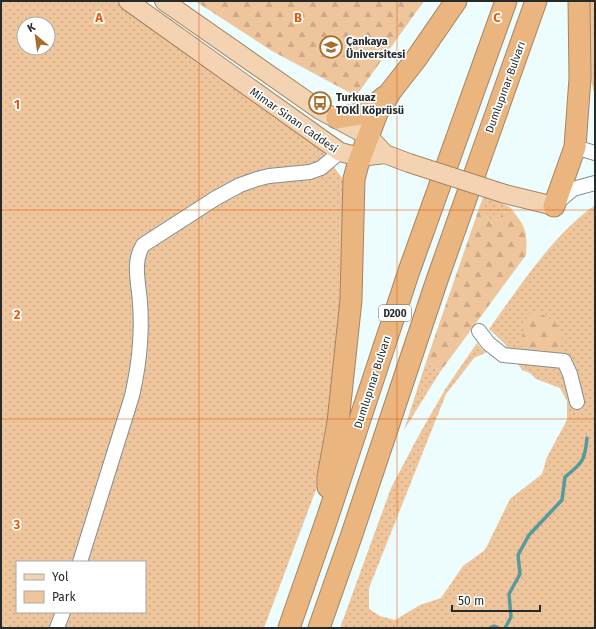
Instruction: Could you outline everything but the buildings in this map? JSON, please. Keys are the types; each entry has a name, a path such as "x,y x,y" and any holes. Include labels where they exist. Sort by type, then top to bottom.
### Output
{"highway":[{"path":"327,519 328,477 338,422 351,300 354,179 360,157 377,113 391,91 416,59 456,1"},
{"name":"Dumlupınar Bulvarı","path":"289,628 327,519 409,270 506,1"},
{"name":"Dumlupınar Bulvarı","path":"319,628 434,288 536,1"},
{"path":"554,206 575,147 580,78 578,1"},
{"path":"336,118 366,112 391,91"}],"main road":[{"name":"Mimar Sinan Caddesi","path":"128,1 340,152 360,157 385,154"},
{"name":"Mimar Sinan Caddesi","path":"164,1 320,110 368,136 385,154"},
{"path":"385,154 505,194 554,206"}],"street":[{"path":"575,147 595,153"},
{"path":"80,561 132,396 137,371 140,343 140,307 137,265 139,251 143,246 216,198 240,185 269,176 310,172 321,168 340,152"},
{"path":"554,206 573,189 595,183"},
{"path":"480,331 488,343 503,355 564,361 570,374 577,402"},
{"path":"57,628 62,613"}],"green space":[{"path":"1,1 124,1 320,148 345,182 355,201 326,463 264,628 1,628"},
{"name":"Çankaya Üniversitesi","path":"195,1 424,1 356,96 272,51"},
{"path":"585,1 595,1 595,96 589,73"},
{"path":"591,34 595,35 595,64 593,59"},
{"path":"483,197 485,197 485,213 492,224 510,207 522,224 526,234 526,255 440,372 426,362"},
{"path":"485,197 510,207 492,224 485,213"},
{"path":"595,205 595,628 340,628 391,488 446,388 477,343 487,352 474,358 446,394 369,588 369,609 380,616 395,620 420,605 441,598 463,566 485,550 510,499 542,474 547,457 567,420 567,401 560,388 536,379 530,373 522,370 505,344 489,329 538,262 564,232"},
{"path":"536,311 555,322 562,337 559,351 538,352 519,344 525,328 527,315"},
{"path":"426,362 440,372 404,430"}],"waterway":[{"path":"505,628 511,617 509,594 520,574 518,555 529,535 562,500 565,477 582,461 587,438"},
{"path":"490,628 494,626 498,628"}],"place":[{"name":"Çankaya Üniversitesi","path":"331,47"},
{"name":"Turkuaz TOKİ Köprüsü","path":"320,103"}]}
